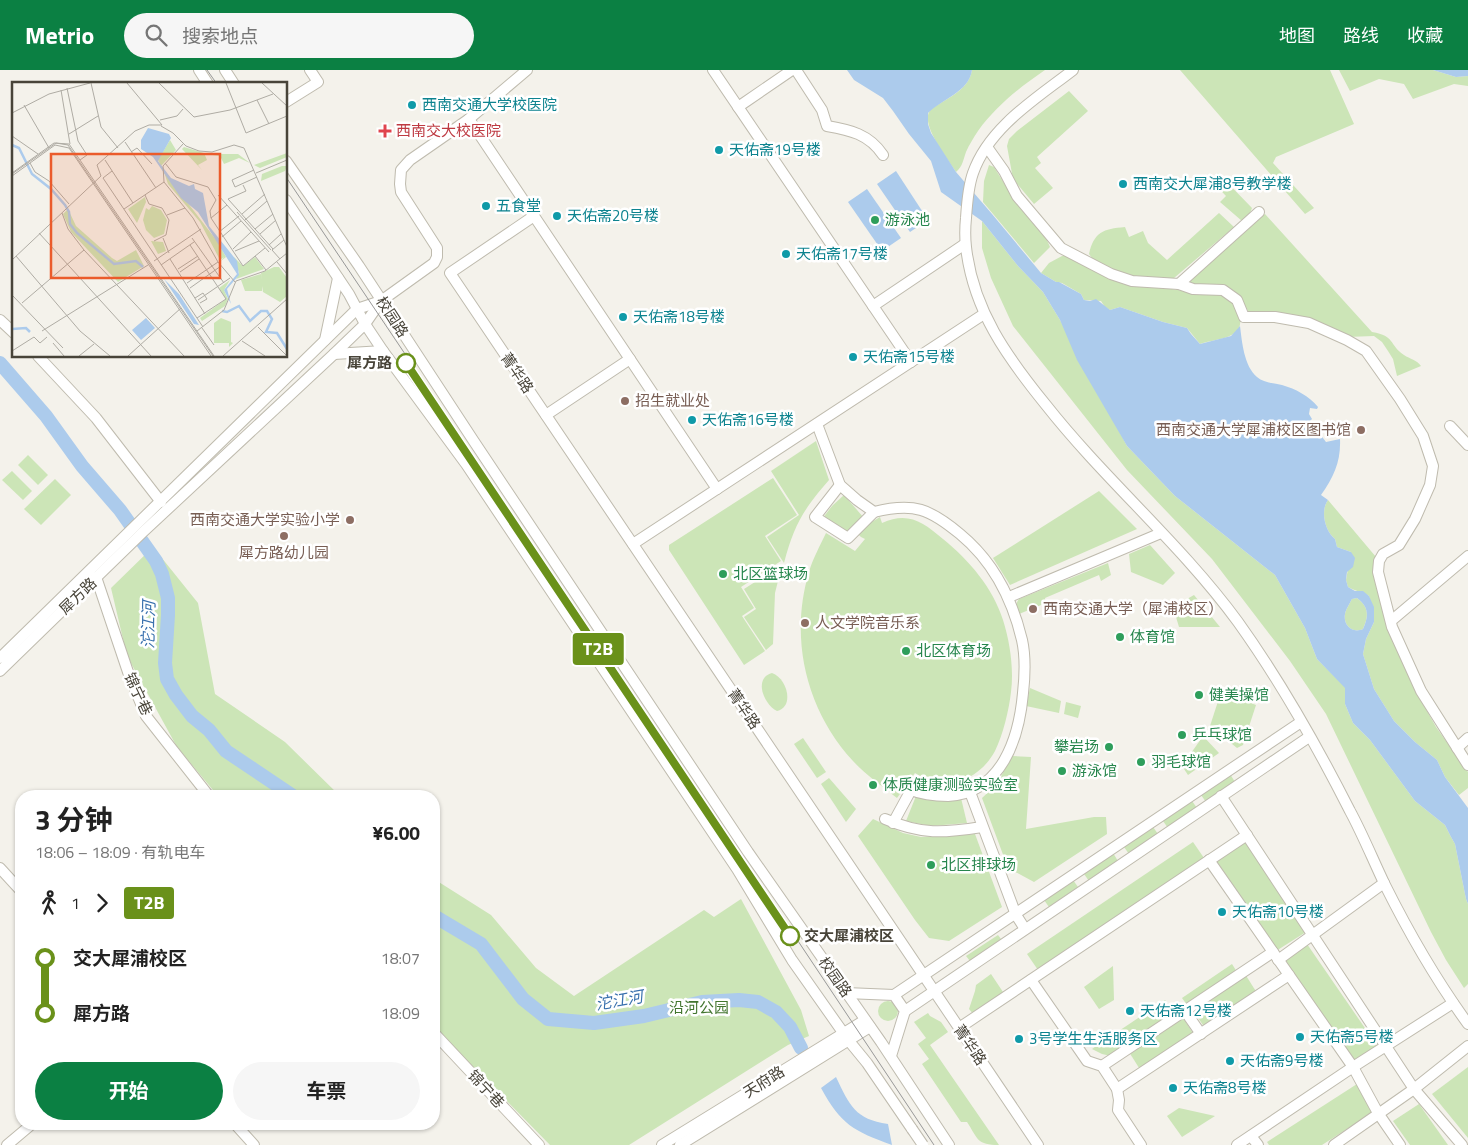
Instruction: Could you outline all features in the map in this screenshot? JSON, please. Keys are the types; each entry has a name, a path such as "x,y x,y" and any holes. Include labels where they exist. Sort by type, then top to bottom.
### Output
{"street":[{"path":"199,70 207,82"},
{"path":"225,70 233,82"},
{"path":"288,101 318,82 310,70"},
{"path":"381,301 432,265 437,258 437,248 402,192 400,175 404,166 469,118 527,70"},
{"path":"713,70 911,362"},
{"path":"738,107 792,70"},
{"path":"796,70 822,110 827,126 854,131 877,146 883,155"},
{"path":"1073,70 1012,119 987,147 974,171 966,205 965,244 974,287 984,314 1012,361 1057,419 1089,457 1195,569 1237,621 1290,700 1351,813 1384,883 1422,954 1468,1024"},
{"path":"469,118 717,489"},
{"path":"987,147 1004,171 1017,196 1061,248 1111,274 1132,281 1179,284 1193,288 1223,290 1237,300 1244,317 1275,317 1309,323 1348,340 1366,351 1400,399 1423,436 1433,466 1430,485 1415,519 1399,545 1383,554 1379,561 1378,572 1391,621 1421,691 1468,765"},
{"name":"校园路","path":"288,164 748,852 891,1056 948,1143"},
{"name":"校园路","path":"288,203 338,278 365,324 466,464 736,869 792,960 846,1037 867,1063 923,1145"},
{"path":"1179,284 1259,212"},
{"name":"菁华路","path":"534,216 450,273 1038,1145"},
{"path":"873,306 965,244"},
{"path":"325,341 338,278"},
{"name":"犀方路","path":"140,528 160,502 357,309 381,301"},
{"name":"犀方路","path":"0,658 140,528 334,354 365,324 381,301"},
{"path":"633,544 984,314"},
{"path":"0,320 12,331"},
{"path":"334,354 384,351"},
{"path":"40,358 96,418 160,502"},
{"path":"546,415 630,359"},
{"path":"817,424 840,485 874,512"},
{"path":"1450,426 1468,445"},
{"path":"840,485 815,517 848,538 874,512 903,506 924,510 945,521 968,541 996,573 1009,597 1022,642 1025,668 1020,718 1013,743 1001,765 991,778 970,792 942,796 928,795 911,790 889,821 914,830 928,832 946,832 982,827"},
{"path":"1009,597 1161,533"},
{"name":"犀方路","path":"0,671 96,577 123,545"},
{"path":"1391,621 1468,556"},
{"name":"锦宁巷","path":"96,577 128,672 146,716 204,790"},
{"path":"846,993 894,996 1301,722"},
{"path":"891,1056 905,1011 1310,737"},
{"path":"1457,748 1468,738"},
{"path":"970,792 1016,915 1025,929"},
{"path":"1221,796 1414,1089 1461,1145"},
{"path":"959,1028 1247,835"},
{"path":"1209,860 1353,1067 1378,1114 1400,1145"},
{"path":"0,868 15,884"},
{"path":"1102,1066 1185,1011 1312,935 1384,883"},
{"path":"1117,1089 1289,975"},
{"path":"1031,980 1086,1061 1102,1066 1117,1089 1118,1110 1141,1145"},
{"path":"894,996 905,1011"},
{"path":"1237,1145 1385,1046 1454,1003"},
{"path":"1185,1011 1200,1034"},
{"name":"天府路","path":"662,1145 868,1024"},
{"name":"天府路","path":"680,1145 846,1037"},
{"name":"锦宁巷","path":"440,1039 539,1145"},
{"path":"1334,1145 1414,1089 1468,1046"},
{"path":"7,1145 25,1130"},
{"path":"240,1130 254,1145"},
{"path":"1251,1136 1258,1145"}],"green space":[{"path":"972,70 1045,70 1009,98 985,122 972,141 956,172 931,132 928,115 931,109 950,98 962,88 970,77"},
{"path":"1180,70 1330,70 1354,124 1276,157 1273,163 1314,208 1305,214"},
{"path":"1339,70 1433,70 1456,77 1468,76 1468,86 1454,84 1413,99 1404,84 1379,79 1350,91"},
{"path":"1069,91 1088,111 1037,157 1041,163 1035,168 1053,188 1034,204 1013,179 1007,146 1009,139"},
{"path":"989,165 994,167 1007,188 1043,231 1050,247 1034,263 983,202 984,181"},
{"path":"1218,173 1252,208 1242,221 1220,202 1226,196 1211,180"},
{"path":"1219,213 1234,227 1174,278 1145,279 1113,272 1097,263 1089,254 1094,241 1101,233 1125,227 1129,237 1143,231 1148,243 1167,260"},
{"path":"1265,214 1372,332 1388,338 1399,351 1418,362 1421,366 1397,376 1393,359 1382,342 1374,336 1347,337 1249,312 1240,297 1226,288 1188,282"},
{"path":"982,221 1018,266 1043,292 1060,320 1127,446 1175,496 1275,575 1305,628 1317,659 1346,688 1345,704 1353,723 1370,740 1415,801 1445,825 1455,844 1468,904 1468,984 1464,988 1431,932 1326,714 1290,661 1212,559 1127,470 1013,326 991,278 982,248"},
{"path":"1062,256 1070,256 1157,286 1222,294 1234,304 1238,311 1239,329 1228,336 1200,344 1187,328 1120,307 1110,310 1101,301 1084,300 1081,294 1041,273 1049,263"},
{"path":"816,441 829,480 800,518 784,563 767,537 799,515 771,471"},
{"path":"28,455 48,475 38,485 18,465"},
{"path":"12,471 32,491 23,500 2,480"},
{"name":"北区篮球场","path":"773,478 797,515 765,536 781,561 741,587 754,608 742,616 765,651 744,665 669,550 669,545"},
{"path":"55,479 71,495 41,525 24,509"},
{"path":"1099,491 1137,529 1010,585 993,558"},
{"path":"844,495 864,518 845,533 822,519"},
{"path":"1328,500 1376,557 1373,569 1377,587 1414,688 1436,727 1468,772 1468,788 1459,795 1445,777 1437,760 1394,721 1374,689 1363,654 1366,639 1374,622 1369,596 1348,587 1346,580 1351,552 1337,547 1335,539 1326,526 1324,510"},
{"name":"北区体育场","path":"880,517 882,523 907,518 922,523 953,547 971,565 999,608 1008,637 1012,665 1009,707 998,745 988,761 980,770 970,776 960,781 949,783 926,779 915,773 897,798 853,761 823,719 813,696 806,672 802,647 803,597 811,567 826,533 855,551 865,539 858,534"},
{"path":"1150,545 1175,573 1163,585 1131,572 1129,554"},
{"path":"153,547 198,603 215,694 285,742 334,790 213,790 177,747 127,656 111,588"},
{"path":"1108,563 1111,575 1101,581 1099,575 1045,598 1046,603 1019,614 1016,606 1019,599"},
{"path":"782,565 775,593 773,644 766,650 744,617 756,609 744,589"},
{"path":"1194,595 1220,627 1179,627 1173,607"},
{"path":"1357,598 1366,608 1367,616 1363,629 1355,630 1349,628 1345,622 1345,614 1352,599"},
{"path":"772,673 782,680 787,692 786,704 777,711 768,703 762,692 763,680"},
{"path":"1030,688 1061,701 1059,713 1026,706"},
{"path":"1221,692 1256,705 1243,745 1237,748 1210,726"},
{"path":"1066,702 1081,706 1078,718 1064,714"},
{"path":"1203,736 1219,753 1188,775 1182,766"},
{"path":"803,738 826,772 817,778 794,744"},
{"path":"1012,756 1031,757 1026,829 1094,817 1106,817 1107,834 1034,882 1008,868 982,798 997,784"},
{"path":"1230,774 1235,782 1206,802 1201,795"},
{"path":"829,778 856,809 846,822 821,784"},
{"path":"916,796 961,798 967,823 931,826 906,821"},
{"path":"1192,801 1197,808 1168,828 1163,821"},
{"path":"873,819 903,833 921,837 975,834 1002,907 949,941 929,938 858,836"},
{"path":"1153,827 1158,834 1129,854 1124,847"},
{"path":"1246,840 1306,932 1276,951 1216,860"},
{"path":"1193,842 1204,858 1038,970 1027,954"},
{"path":"1113,853 1118,861 1089,881 1084,874"},
{"path":"1073,880 1078,887 1049,907 1044,900"},
{"name":"沿河公园","path":"440,883 491,915 536,968 574,996 704,910 714,917 741,899 801,1010 809,1036 788,1045 629,1145 550,1145 440,1033"},
{"path":"998,935 1001,939 970,961 966,956"},
{"path":"1307,944 1378,1047 1353,1065 1282,961"},
{"path":"1232,964 1237,972 1187,1005 1182,998"},
{"path":"1113,966 1114,1000 1099,1009 1084,987"},
{"path":"991,974 1005,995 974,1015 969,1009 976,985"},
{"path":"1245,974 1257,993 1205,1028 1192,1009"},
{"path":"1165,1000 1174,1013 1111,1056 1092,1049"},
{"path":"888,1001 895,1004 898,1011 895,1018 888,1021 881,1018 878,1011 881,1004"},
{"path":"928,1013 941,1022 948,1032 930,1045 999,1145 982,1142 976,1137 967,1122 961,1122 922,1064 929,1059 918,1044 926,1038 914,1022"},
{"path":"1182,1016 1194,1035 1141,1071 1129,1052"},
{"path":"1468,1067 1468,1138 1432,1094"},
{"path":"1357,1084 1375,1111 1322,1145 1269,1145 1267,1142"},
{"path":"1419,1104 1448,1145 1410,1145 1393,1121"},
{"path":"1179,1108 1215,1116 1182,1137 1167,1116"}],"water":[{"path":"847,70 972,70 970,78 960,90 928,113 928,124 931,133 956,172 1041,273 1081,294 1084,300 1096,299 1110,310 1120,307 1187,328 1200,344 1231,336 1240,326 1246,360 1257,377 1266,382 1282,385 1297,391 1311,399 1318,407 1317,409 1310,408 1309,414 1312,419 1310,421 1326,442 1340,439 1336,468 1330,482 1321,495 1328,500 1324,510 1326,526 1335,539 1337,547 1351,552 1355,558 1353,567 1347,572 1346,580 1348,587 1355,591 1363,591 1369,596 1374,607 1374,622 1366,639 1363,654 1374,689 1394,721 1437,760 1445,777 1468,808 1468,904 1455,844 1445,825 1415,801 1370,740 1353,723 1345,704 1345,688 1317,659 1305,628 1275,575 1175,496 1127,446 1077,360 1060,320 1043,292 1018,266 982,221 941,192 931,161 883,98 854,80","holes":["1357,598 1366,608 1367,616 1363,629 1355,630 1349,628 1345,622 1345,614 1352,599"]},
{"path":"1433,70 1468,70 1468,76 1456,77"},
{"name":"游泳池","path":"896,171 928,220 910,232 877,184"},
{"name":"游泳池","path":"867,189 901,238 882,251 848,202"},
{"path":"836,1077 845,1096 855,1110 868,1119 888,1124 892,1145 858,1131 835,1111 821,1088"}],"waterway":[{"name":"沱江河","path":"0,363 46,416 82,466 120,510 156,561 162,574 168,598 165,663 167,679 176,695 192,716 209,730 226,751 284,790"},
{"name":"沱江河","path":"440,920 481,944 523,999 548,1019 594,1023 644,1016 702,1002 739,1000 758,1002 776,1012 790,1027 801,1048"}],"tram line":[{"path":"207,70 216,82"},
{"path":"288,180 934,1145"},
{"name":"T2B","path":"406,363 790,936"}],"place":[{"name":"西南交通大学校医院","path":"412,105"},
{"name":"西南交大校医院","path":"385,131"},
{"name":"天佑斋19号楼","path":"719,150"},
{"name":"西南交大犀浦8号教学楼","path":"1123,184"},
{"name":"五食堂","path":"486,206"},
{"name":"天佑斋20号楼","path":"557,216"},
{"name":"游泳池","path":"875,220"},
{"name":"天佑斋17号楼","path":"786,254"},
{"name":"天佑斋18号楼","path":"623,317"},
{"name":"天佑斋15号楼","path":"853,357"},
{"name":"犀方路","path":"406,363"},
{"name":"招生就业处","path":"625,401"},
{"name":"天佑斋16号楼","path":"692,420"},
{"name":"西南交通大学犀浦校区图书馆","path":"1361,430"},
{"name":"西南交通大学实验小学","path":"350,520"},
{"name":"犀方路幼儿园","path":"284,536"},
{"name":"北区篮球场","path":"723,574"},
{"name":"西南交通大学（犀浦校区）","path":"1033,609"},
{"name":"人文学院音乐系","path":"805,623"},
{"name":"体育馆","path":"1120,637"},
{"name":"北区体育场","path":"906,651"},
{"name":"健美操馆","path":"1199,695"},
{"name":"乒乓球馆","path":"1182,735"},
{"name":"攀岩场","path":"1109,747"},
{"name":"羽毛球馆","path":"1141,762"},
{"name":"游泳馆","path":"1062,771"},
{"name":"体质健康测验实验室","path":"873,785"},
{"name":"北区排球场","path":"931,865"},
{"name":"天佑斋10号楼","path":"1222,912"},
{"name":"交大犀浦校区","path":"790,936"},
{"name":"天佑斋12号楼","path":"1130,1011"},
{"name":"天佑斋5号楼","path":"1300,1037"},
{"name":"3号学生生活服务区","path":"1019,1039"},
{"name":"天佑斋9号楼","path":"1230,1061"},
{"name":"天佑斋8号楼","path":"1173,1088"}]}
